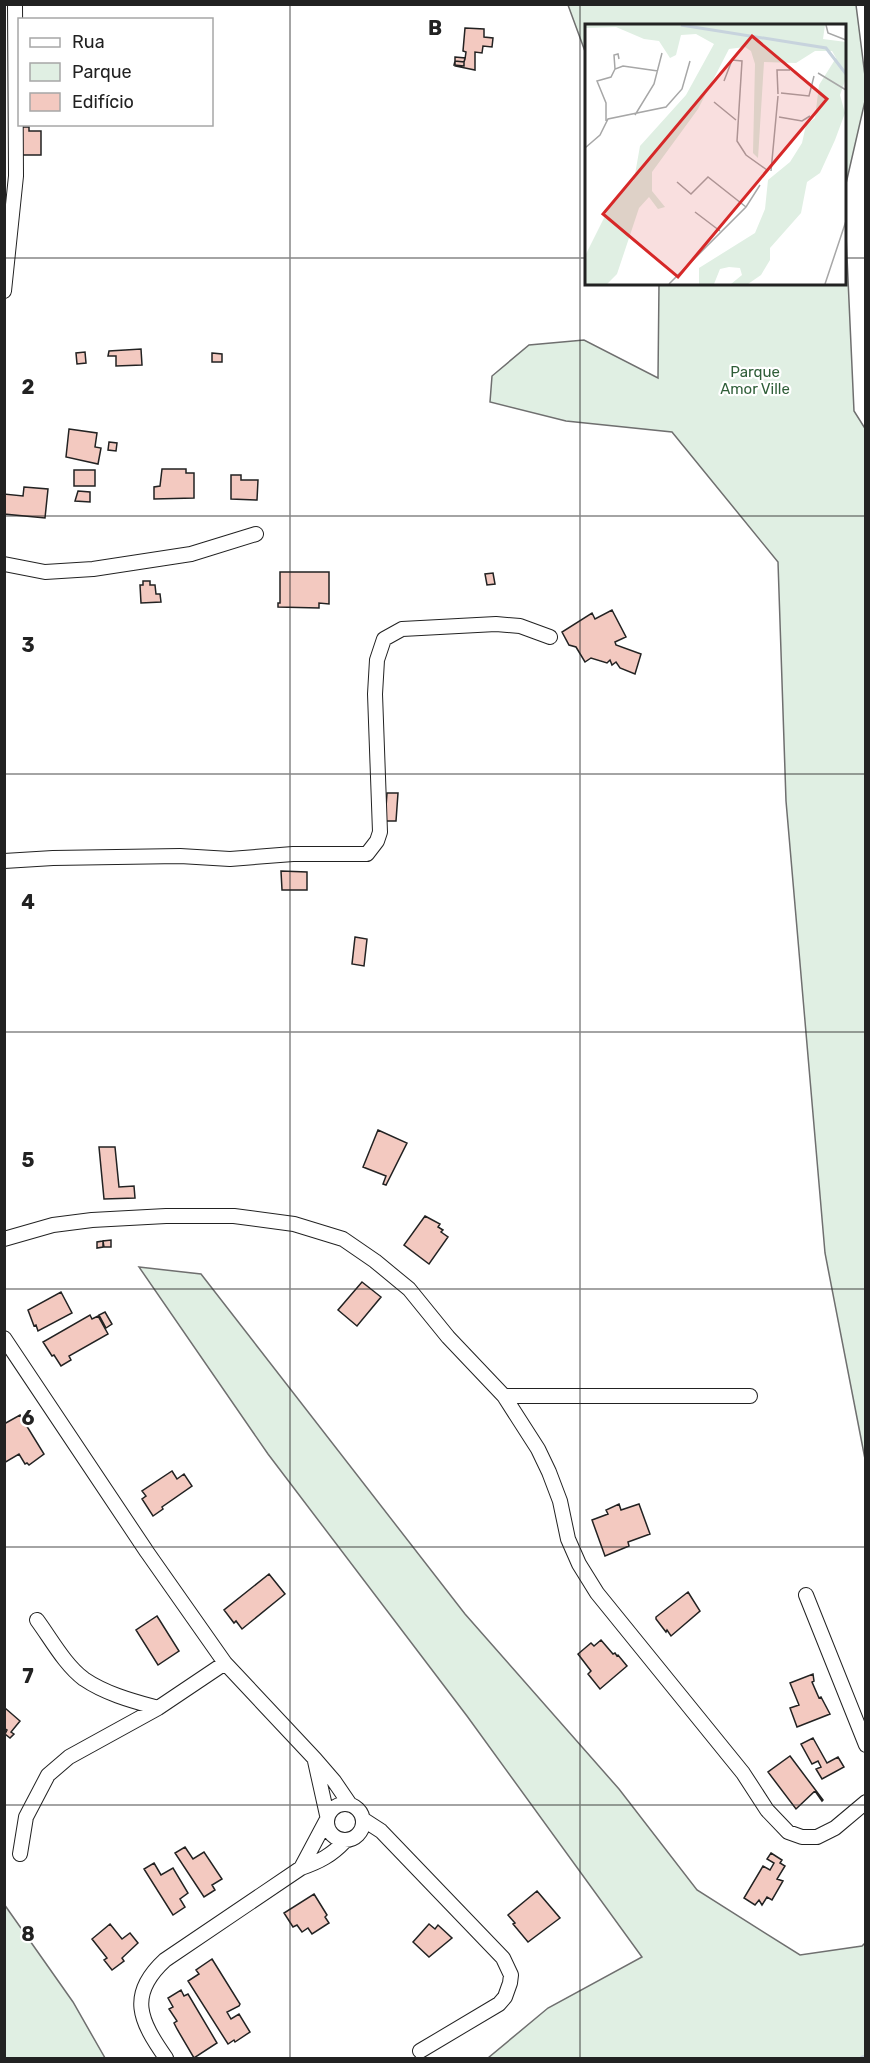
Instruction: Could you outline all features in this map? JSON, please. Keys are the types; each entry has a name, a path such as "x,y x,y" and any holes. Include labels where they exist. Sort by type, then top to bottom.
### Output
{"street":[{"path":"4,291 16,176 15,4"},
{"path":"4,564 45,572 93,569 191,554 256,534"},
{"path":"4,861 180,856 230,859 293,854 367,854 377,841 380,832 375,694 377,660 384,639 402,629 496,624 520,626 550,637"},
{"path":"4,1242 53,1225 92,1220 166,1216 234,1216 294,1224 343,1239 409,1289 448,1337 504,1396 538,1449 549,1472 560,1501 568,1539 579,1564 597,1593 743,1773 767,1810 788,1832 802,1837 817,1837 835,1828 866,1802"},
{"path":"4,1338 225,1664 315,1759 349,1803 358,1809 364,1820 381,1831 503,1958 511,1975 508,1989 499,2004 420,2051"},
{"path":"504,1396 750,1396"},
{"path":"806,1595 866,1745"},
{"path":"38,1620 71,1666 84,1678 117,1695 158,1708"},
{"path":"20,1854 26,1817 48,1775 69,1758 158,1708 225,1664"},
{"path":"315,1759 327,1828 331,1835 350,1839 388,1839"},
{"path":"301,1868 333,1808 340,1803 349,1803"},
{"path":"166,2058 142,2020 141,1997 155,1969 301,1868 328,1857 362,1830 364,1820"}],"green space":[{"path":"568,5 856,5 865,76 865,101 846,184 846,24 585,24 585,51"},
{"name":"Parque Amor Ville","path":"846,235 854,411 866,430 865,1459 825,1253 786,801 778,562 672,432 566,421 490,402 492,376 529,345 584,340 658,378 659,285 846,285"},
{"path":"139,1267 201,1274 465,1614 619,1789 697,1890 800,1955 862,1946 865,1943 865,2058 488,2058 548,2008 642,1957 467,1716 268,1454"},
{"path":"4,1904 73,2002 105,2058 5,2058"}],"building":[{"path":"465,28 484,29 484,37 493,38 492,47 483,46 482,53 475,52 475,70 455,66 455,61 464,62 465,59 466,52 463,51"},
{"path":"455,57 465,58 464,62 455,61"},
{"path":"455,61 464,62 464,66 454,65"},
{"path":"22,127 29,127 29,131 41,131 41,155 22,155"},
{"path":"141,349 142,365 116,366 116,356 108,356 109,351"},
{"path":"85,352 86,363 77,364 76,353"},
{"path":"212,353 222,354 222,362 212,362"},
{"path":"69,429 97,433 95,447 101,448 98,464 66,457"},
{"path":"109,442 117,443 116,451 108,450"},
{"path":"162,469 186,469 186,473 194,473 194,498 154,499 154,487 160,486"},
{"path":"74,470 95,470 95,486 74,486"},
{"path":"231,475 241,475 241,480 258,480 257,500 231,499"},
{"path":"24,487 48,489 45,518 4,514 4,494 23,496"},
{"path":"78,491 90,492 90,502 75,501"},
{"path":"280,572 329,572 329,604 319,603 319,608 278,607"},
{"path":"493,573 495,584 487,585 485,574"},
{"path":"143,581 150,581 150,585 155,585 156,594 160,594 161,602 141,603 140,585 143,585"},
{"path":"612,610 626,637 615,642 616,645 641,654 635,674 620,668 616,662 612,665 610,660 607,663 591,658 585,662 576,647 569,645 562,632 592,613 595,619"},
{"path":"387,793 398,793 396,821 385,821"},
{"path":"281,871 307,872 307,890 282,890"},
{"path":"355,937 367,939 364,966 352,964"},
{"path":"378,1130 407,1143 386,1185 383,1184 386,1176 363,1167"},
{"path":"99,1147 115,1147 119,1187 134,1186 135,1198 104,1199"},
{"path":"425,1216 440,1224 438,1227 443,1230 441,1232 448,1237 429,1264 404,1245"},
{"path":"111,1240 111,1247 104,1247 103,1241"},
{"path":"103,1241 103,1247 97,1248 97,1242"},
{"path":"362,1282 381,1297 357,1326 338,1310"},
{"path":"61,1292 72,1313 38,1331 28,1310"},
{"path":"105,1312 112,1324 106,1328 99,1315"},
{"path":"90,1315 92,1319 98,1316 108,1334 69,1356 71,1360 61,1366 43,1342"},
{"path":"20,1415 44,1454 29,1465 25,1464 19,1454 4,1463 4,1424"},
{"path":"172,1471 177,1479 184,1474 192,1486 153,1516 142,1499 146,1496 142,1491"},
{"path":"619,1504 621,1510 639,1504 650,1534 628,1542 629,1546 605,1556 592,1520 608,1514 606,1510"},
{"path":"269,1574 285,1594 242,1629 224,1610"},
{"path":"688,1592 700,1611 671,1636 656,1617"},
{"path":"157,1616 179,1651 158,1665 136,1630"},
{"path":"601,1640 627,1666 600,1689 588,1674 591,1671 578,1654 591,1643 594,1646"},
{"path":"813,1674 814,1681 812,1682 830,1714 797,1727 790,1708 799,1705 790,1683"},
{"path":"5,1708 20,1721 11,1732 14,1734 10,1738 5,1734 7,1730 4,1728"},
{"path":"813,1738 827,1763 838,1757 844,1767 822,1779 816,1769 821,1767 818,1761 812,1764 801,1744"},
{"path":"790,1756 823,1800 822,1801 815,1791 796,1809 768,1772"},
{"path":"185,1847 193,1859 204,1852 222,1879 212,1885 215,1890 204,1897 175,1853"},
{"path":"771,1853 782,1860 780,1863 785,1866 777,1879 783,1881 772,1900 767,1897 762,1905 759,1900 755,1905 744,1898 763,1866 770,1870 774,1863 767,1859"},
{"path":"154,1863 161,1875 173,1868 188,1893 180,1899 185,1907 173,1915 144,1869"},
{"path":"537,1891 560,1918 528,1942 508,1915"},
{"path":"314,1894 327,1915 325,1917 329,1923 312,1934 308,1928 302,1932 297,1925 293,1927 284,1913"},
{"path":"110,1924 122,1939 130,1933 138,1943 122,1958 124,1961 112,1970 104,1960 107,1958 92,1939"},
{"path":"429,1924 435,1929 438,1925 452,1938 429,1957 413,1942"},
{"path":"212,1959 240,2004 227,2012 231,2019 239,2014 250,2032 228,2044 188,1981 199,1974 196,1970"},
{"path":"181,1990 184,1996 188,1994 217,2043 194,2058 177,2029 174,2023 177,2021 169,2009 173,2007 168,1998"}],"waterway":[{"path":"862,2058 866,2057"}]}
